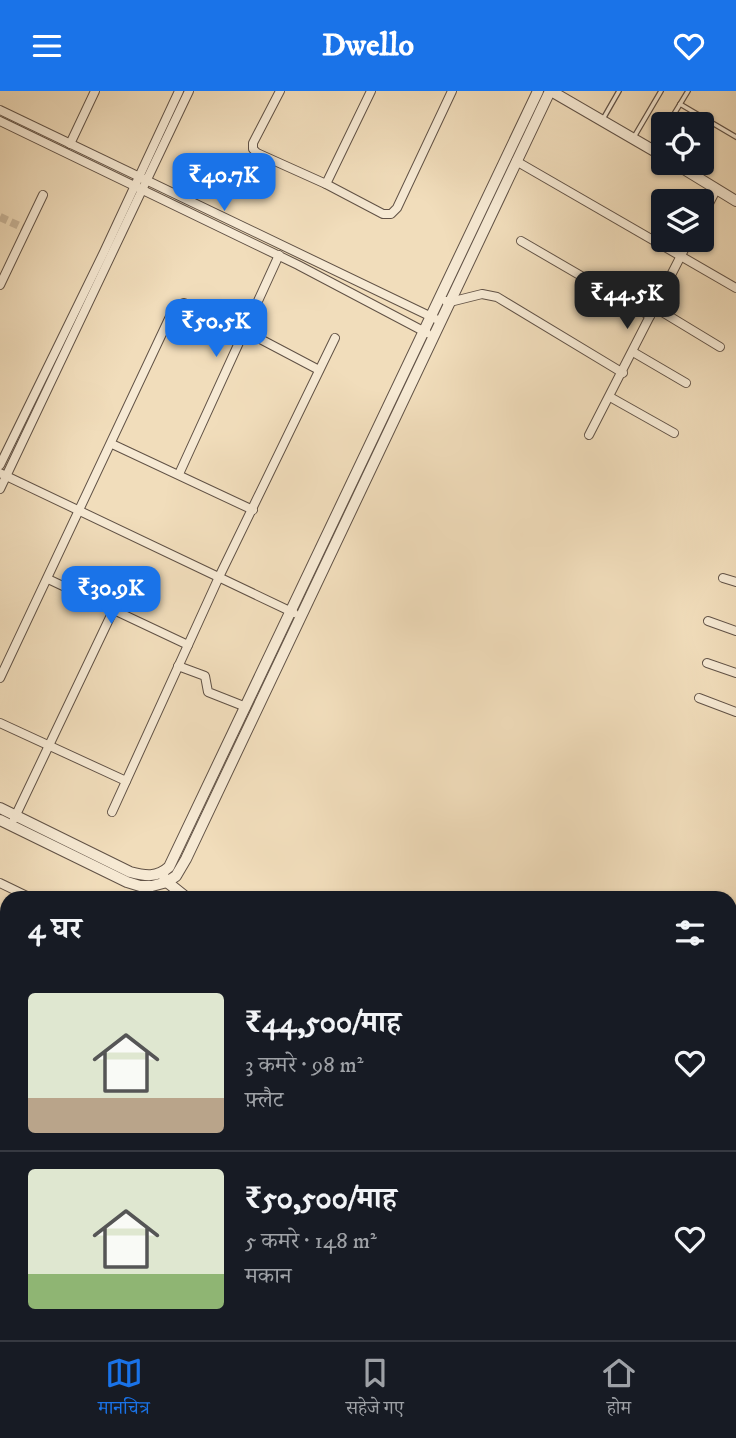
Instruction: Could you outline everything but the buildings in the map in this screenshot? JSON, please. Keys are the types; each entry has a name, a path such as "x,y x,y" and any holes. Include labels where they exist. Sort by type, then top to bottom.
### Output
{"street":[{"path":"70,144 95,91"},
{"path":"143,178 179,91"},
{"path":"0,465 189,91"},
{"path":"280,91 253,143 253,149 383,213 391,214 397,208 452,91"},
{"path":"326,184 371,91"},
{"path":"445,300 538,91"},
{"path":"165,878 182,868 296,614 428,334 550,91 651,149"},
{"path":"0,110 436,318"},
{"path":"0,121 279,255 428,334"},
{"path":"516,161 736,288"},
{"path":"693,175 736,201"},
{"path":"0,489 3,474 138,188"},
{"path":"714,194 716,190"},
{"path":"0,285 43,195"},
{"path":"521,241 650,316"},
{"path":"589,435 623,373 682,252"},
{"path":"178,474 279,255"},
{"path":"445,300 482,294 497,297 623,373"},
{"path":"0,678 178,303 184,303 245,331 320,370"},
{"path":"654,307 720,347"},
{"path":"112,812 219,577 335,338"},
{"path":"633,352 686,383"},
{"path":"610,397 674,433"},
{"path":"112,444 253,510"},
{"path":"3,474 296,614"},
{"path":"723,578 736,582"},
{"path":"48,579 188,645"},
{"path":"13,820 113,611"},
{"path":"165,878 246,707 296,614"},
{"path":"708,621 736,631"},
{"path":"707,663 736,673"},
{"path":"178,666 205,676 208,692 246,707"},
{"path":"699,698 736,712"},
{"path":"0,723 126,781"},
{"path":"0,808 13,820 130,872 165,878 179,891"},
{"path":"0,820 13,820"},
{"path":"0,883 17,891"}],"lane":[{"path":"602,121 619,91"},
{"path":"633,139 661,91"},
{"path":"675,112 688,91"},
{"path":"680,104 736,137"}],"tunnel":[{"path":"0,217 26,229"}]}
